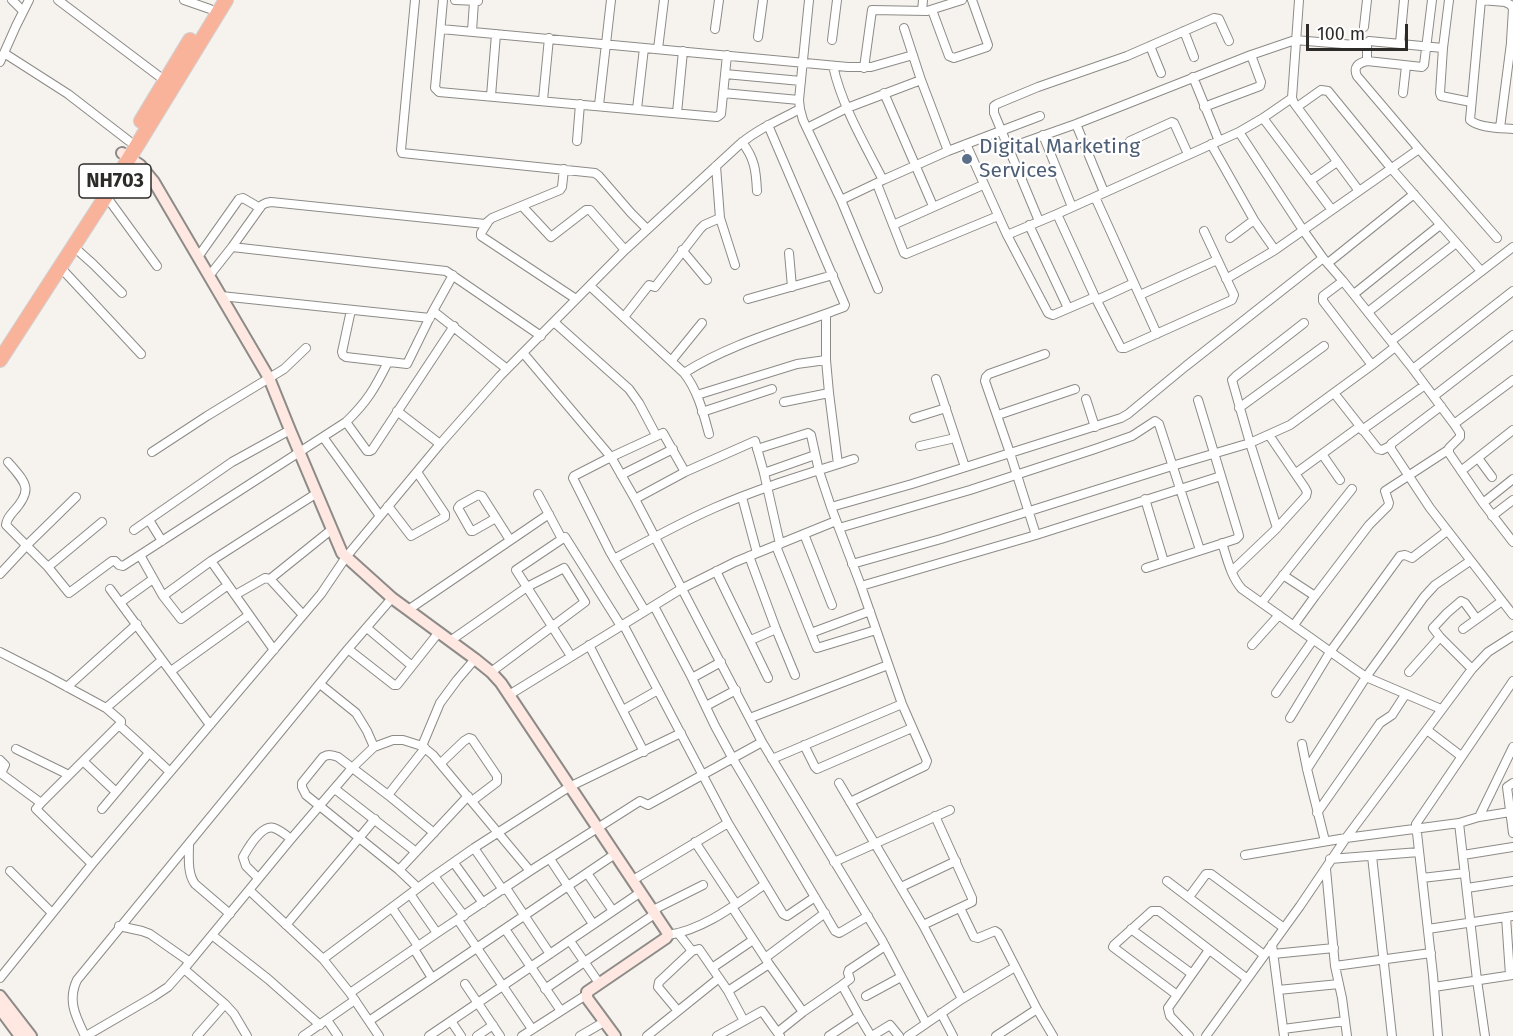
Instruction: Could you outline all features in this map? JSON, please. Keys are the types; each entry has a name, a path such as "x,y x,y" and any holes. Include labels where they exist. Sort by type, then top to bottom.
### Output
{"highway":[{"name":"NH703","path":"0,343 226,0"},
{"name":"NH703","path":"0,360 106,196 127,150 165,81 213,4"}],"street":[{"path":"12,0 23,11"},
{"path":"0,62 29,0"},
{"path":"58,0 165,81"},
{"path":"184,0 213,4"},
{"path":"415,0 402,153 595,173 647,229"},
{"path":"443,0 435,88 439,92 717,117 720,116 727,55"},
{"path":"455,0 476,1 472,31"},
{"path":"599,105 611,0"},
{"path":"658,49 664,0"},
{"path":"715,29 719,0"},
{"path":"758,37 763,0"},
{"path":"808,0 800,109 878,289"},
{"path":"832,40 837,0"},
{"path":"922,11 923,0"},
{"path":"864,68 872,10 932,10 962,0"},
{"path":"932,10 949,56 954,58 988,45 972,0"},
{"path":"1299,0 1292,98 1359,191"},
{"path":"1364,27 1367,0"},
{"path":"1400,43 1404,0"},
{"path":"1432,0 1422,67 1366,61 1356,66 1355,71 1497,238"},
{"path":"1449,0 1440,93 1441,96 1471,102"},
{"path":"1500,128 1512,44 1513,9 1511,5 1505,3 1481,0 1470,120 1473,124 1500,128 1513,129"},
{"path":"1039,221 1008,148 993,109 994,106 1038,87 1127,56 1217,17 1229,41"},
{"path":"441,28 864,68 913,55"},
{"path":"904,28 948,151"},
{"path":"1184,31 1194,57"},
{"path":"491,96 496,34"},
{"path":"543,100 549,38"},
{"path":"1008,148 1295,40 1367,45"},
{"path":"1366,61 1369,40 1443,48"},
{"path":"1150,46 1161,73"},
{"path":"637,109 644,48"},
{"path":"677,113 683,51"},
{"path":"4,53 68,94 127,150 154,182 269,378 339,547 346,557 392,597 491,672 509,695 667,932 673,934 692,951"},
{"path":"1204,107 1260,86 1261,82 1251,55"},
{"path":"832,66 838,87 880,182 904,253 908,254 998,216"},
{"path":"1403,93 1406,66"},
{"path":"725,74 801,81"},
{"path":"1192,77 1215,142 1254,220 1275,250"},
{"path":"807,128 847,108 921,80"},
{"path":"1297,107 1321,90 1328,91 1480,271"},
{"path":"723,93 799,100"},
{"path":"884,93 933,206"},
{"path":"1007,235 1239,132 1292,98"},
{"path":"577,141 580,104"},
{"path":"0,978 92,864 321,594 346,557 388,506 507,369 625,250 742,142 768,125 800,109"},
{"path":"841,200 948,151 1040,116"},
{"path":"1263,118 1332,210"},
{"path":"1130,141 1172,122 1176,124 1188,154"},
{"path":"1076,124 1104,192"},
{"path":"684,373 724,350 826,314 845,305 768,125"},
{"path":"1239,132 1303,230 1434,396 1460,433 1460,437 1448,450 1385,491 1388,506 1369,525 1294,626"},
{"path":"1043,135 1072,207"},
{"path":"742,142 753,159 757,191"},
{"path":"966,144 1007,235 1048,313 1053,315 1134,283"},
{"path":"1226,279 1275,250 1419,149"},
{"path":"1310,181 1337,162"},
{"path":"716,166 720,218 735,265"},
{"path":"564,169 561,189 492,218 481,236 576,299"},
{"path":"893,225 983,184"},
{"path":"831,507 1095,427 1128,414 1186,366 1414,194"},
{"path":"106,196 157,266"},
{"path":"1095,197 1157,334"},
{"path":"198,256 239,199 243,198 260,208"},
{"path":"209,276 266,202 485,224 488,222"},
{"path":"522,206 551,237 589,209 625,250"},
{"path":"1057,213 1121,348 1232,300 1234,296 1204,231"},
{"path":"624,317 649,285 655,287 695,233 704,225 720,218"},
{"path":"1230,238 1254,220"},
{"path":"1029,225 1068,308"},
{"path":"1354,294 1440,225"},
{"path":"1368,312 1456,243"},
{"path":"74,247 122,293"},
{"path":"232,247 442,270 453,275 541,336"},
{"path":"852,564 941,539 1250,443 1290,425 1372,365 1393,344 1480,271 1513,247"},
{"path":"682,250 706,279"},
{"path":"789,254 792,287"},
{"path":"1140,295 1217,260"},
{"path":"60,267 141,354"},
{"path":"351,310 343,355 404,364 408,362 453,275"},
{"path":"748,299 833,276"},
{"path":"1343,281 1323,296 1323,301 1372,365"},
{"path":"590,286 684,373 697,395 709,434"},
{"path":"1413,369 1513,291"},
{"path":"221,296 351,310 432,314 454,326 507,369"},
{"path":"826,314 826,360 838,464"},
{"path":"554,322 628,389 639,403 657,435"},
{"path":"672,360 702,323"},
{"path":"1277,528 1232,380 1304,323"},
{"path":"346,422 370,452 454,326"},
{"path":"1434,396 1513,335"},
{"path":"1239,408 1324,346"},
{"path":"152,452 290,364 306,348"},
{"path":"524,354 610,457 635,499 762,742 885,946 926,1023"},
{"path":"1036,534 985,381 989,374 1045,354"},
{"path":"697,395 797,364 826,360"},
{"path":"8,462 25,484 26,495 6,522 69,593 112,561 123,566 346,422 372,393 388,362"},
{"path":"936,379 965,467"},
{"path":"1454,424 1513,380"},
{"path":"1296,473 1425,385"},
{"path":"702,412 772,388"},
{"path":"998,415 1075,389"},
{"path":"784,402 829,393"},
{"path":"1334,393 1380,450 1390,446 1441,406"},
{"path":"1086,399 1095,427"},
{"path":"1146,568 1236,539 1239,534 1198,400"},
{"path":"914,418 946,408"},
{"path":"397,411 440,444"},
{"path":"509,695 681,589 753,554 804,534 970,490 1095,450 1132,436 1155,421 1159,424 1200,550"},
{"path":"134,530 232,462 290,430"},
{"path":"1461,471 1513,430"},
{"path":"645,611 614,559 573,478 610,457 661,433 665,434 685,472"},
{"path":"757,449 808,433 811,435 819,471 837,524 902,704 927,762 926,766 850,802"},
{"path":"1232,571 1277,528 1306,496 1305,488 1296,473 1269,435"},
{"path":"323,437 380,516"},
{"path":"920,446 955,438"},
{"path":"635,499 685,472 753,441 756,443 764,473 778,545 816,647 819,649 876,630"},
{"path":"1390,446 1430,508 1513,615"},
{"path":"621,476 673,449"},
{"path":"1448,450 1492,516 1510,531 1513,542"},
{"path":"1322,454 1340,480"},
{"path":"764,473 815,455"},
{"path":"1478,458 1492,477"},
{"path":"614,559 714,508 854,459"},
{"path":"388,506 411,537 446,517 417,472"},
{"path":"861,586 1221,476"},
{"path":"1483,503 1513,479"},
{"path":"1262,602 1352,489"},
{"path":"163,596 212,561 317,493"},
{"path":"538,494 562,539"},
{"path":"496,518 471,531 458,508 481,495 496,518 510,540"},
{"path":"0,574 76,497"},
{"path":"742,497 753,554 776,629 795,675"},
{"path":"1145,499 1164,562"},
{"path":"1492,516 1513,500"},
{"path":"408,610 549,514"},
{"path":"149,520 162,541"},
{"path":"48,567 102,522"},
{"path":"270,579 331,530"},
{"path":"1290,718 1330,652 1400,556 1405,555 1412,558 1448,531"},
{"path":"804,534 832,605"},
{"path":"571,656 516,570 565,537 622,625 728,823 784,916 815,897"},
{"path":"1222,543 1237,584 1242,589 1366,677 1441,709"},
{"path":"140,555 163,596 181,619 228,585"},
{"path":"212,561 274,650"},
{"path":"1307,770 1366,677 1430,589 1470,561"},
{"path":"450,641 527,587 564,568 585,602 491,672"},
{"path":"716,571 768,678"},
{"path":"1283,575 1315,596"},
{"path":"235,595 265,578 270,579 303,615"},
{"path":"121,602 153,579"},
{"path":"110,589 138,624 210,725"},
{"path":"392,597 119,926 77,980 72,1005 85,1036 161,992 190,962 352,768 374,747 393,740 403,740 424,747 441,763 530,871"},
{"path":"1463,629 1502,601"},
{"path":"1472,669 1440,637 1434,630 1434,626 1460,602 1464,603 1476,618"},
{"path":"654,606 733,759 835,931 838,933 867,916"},
{"path":"811,633 870,611"},
{"path":"171,671 249,615"},
{"path":"1252,645 1279,615"},
{"path":"67,687 138,624"},
{"path":"367,628 412,666"},
{"path":"751,640 776,629"},
{"path":"348,649 397,685 439,632"},
{"path":"1206,1036 1284,928 1330,859 1441,709 1488,652 1513,636"},
{"path":"1409,672 1440,637"},
{"path":"1276,693 1313,640"},
{"path":"589,645 644,752"},
{"path":"0,652 106,708 121,721 37,807 37,811 92,864"},
{"path":"388,795 424,747 440,703 475,659"},
{"path":"106,708 162,660"},
{"path":"692,678 721,662"},
{"path":"750,718 888,665"},
{"path":"1438,1036 1416,824 1513,681"},
{"path":"320,684 356,713 374,747"},
{"path":"623,710 658,690"},
{"path":"706,706 736,690"},
{"path":"1317,813 1380,723 1392,715 1405,695"},
{"path":"772,759 902,704"},
{"path":"119,725 170,772"},
{"path":"804,745 817,769 912,728"},
{"path":"1427,730 1461,756"},
{"path":"323,959 435,876 569,787 681,733"},
{"path":"399,870 470,799 497,782 498,779 472,739 469,738 441,763"},
{"path":"303,1036 437,933 598,827 640,801 648,805 762,742"},
{"path":"1302,744 1325,841"},
{"path":"1479,817 1513,747"},
{"path":"16,749 69,775"},
{"path":"102,809 150,753"},
{"path":"418,888 306,795 302,783 323,757 333,755 388,795 434,833"},
{"path":"0,760 5,765 3,775 40,803"},
{"path":"83,761 116,792"},
{"path":"839,783 901,886 962,999"},
{"path":"1513,783 1508,787 1513,833"},
{"path":"335,789 417,852"},
{"path":"834,862 950,810"},
{"path":"1245,855 1325,841 1460,823 1510,812"},
{"path":"923,925 971,903 972,900 935,816"},
{"path":"286,925 375,819"},
{"path":"633,880 728,823"},
{"path":"1460,823 1485,1036"},
{"path":"258,878 246,866 243,857 262,831 270,827 276,828 291,839"},
{"path":"695,842 753,940 803,1012"},
{"path":"189,844 191,879 230,914"},
{"path":"1463,855 1513,847"},
{"path":"474,849 524,915 550,954"},
{"path":"1330,859 1419,852"},
{"path":"369,1021 615,854"},
{"path":"1372,856 1392,1036"},
{"path":"550,859 593,924"},
{"path":"901,886 956,861"},
{"path":"454,863 483,903"},
{"path":"1326,868 1335,966 1347,1036"},
{"path":"10,872 52,913"},
{"path":"587,873 613,911"},
{"path":"1422,878 1465,873"},
{"path":"1189,897 1206,874 1211,874 1284,928"},
{"path":"435,876 461,918 476,948 503,986 528,1033 586,995 598,983 673,934 704,923 764,885"},
{"path":"1167,881 1264,955"},
{"path":"1467,888 1513,881"},
{"path":"545,989 654,911 704,885"},
{"path":"249,890 323,959 379,1036"},
{"path":"429,1036 641,892"},
{"path":"410,894 437,933"},
{"path":"392,908 432,978"},
{"path":"960,908 974,937 978,938 995,931 998,933 1053,1036"},
{"path":"1177,995 1114,949 1114,945 1147,914 1155,910 1246,978"},
{"path":"728,991 825,913"},
{"path":"1428,929 1509,916 1511,975 1434,987"},
{"path":"119,926 150,934 190,962"},
{"path":"505,929 561,1011"},
{"path":"1131,929 1192,974"},
{"path":"212,935 338,1036"},
{"path":"712,968 753,940"},
{"path":"570,941 598,983"},
{"path":"1272,944 1283,1032 1345,1021"},
{"path":"717,1036 762,1011 779,1034 803,1012 850,980 849,970 885,946"},
{"path":"1273,954 1334,948"},
{"path":"678,1011 658,985 696,949 701,950 728,991 744,1021"},
{"path":"1189,1036 1168,1012 1170,1004 1209,950"},
{"path":"1335,966 1431,952"},
{"path":"908,1036 962,999 1015,967"},
{"path":"184,969 225,1004 247,1036"},
{"path":"866,996 901,977"},
{"path":"647,1036 719,978"},
{"path":"465,984 500,1036"},
{"path":"1278,990 1339,984"},
{"path":"842,985 872,1036 890,1025 899,1036"},
{"path":"586,995 615,1036"},
{"path":"0,996 31,1036"},
{"path":"198,1036 225,1004"},
{"path":"996,1036 1037,1009"},
{"path":"1,1012 20,1036"},
{"path":"941,1013 953,1036"},
{"path":"829,1036 859,1016"},
{"path":"451,1022 461,1036"},
{"path":"580,1036 604,1022"},
{"path":"477,1036 493,1025"}],"place":[{"name":"Digital Marketing Services","path":"967,159"}]}
